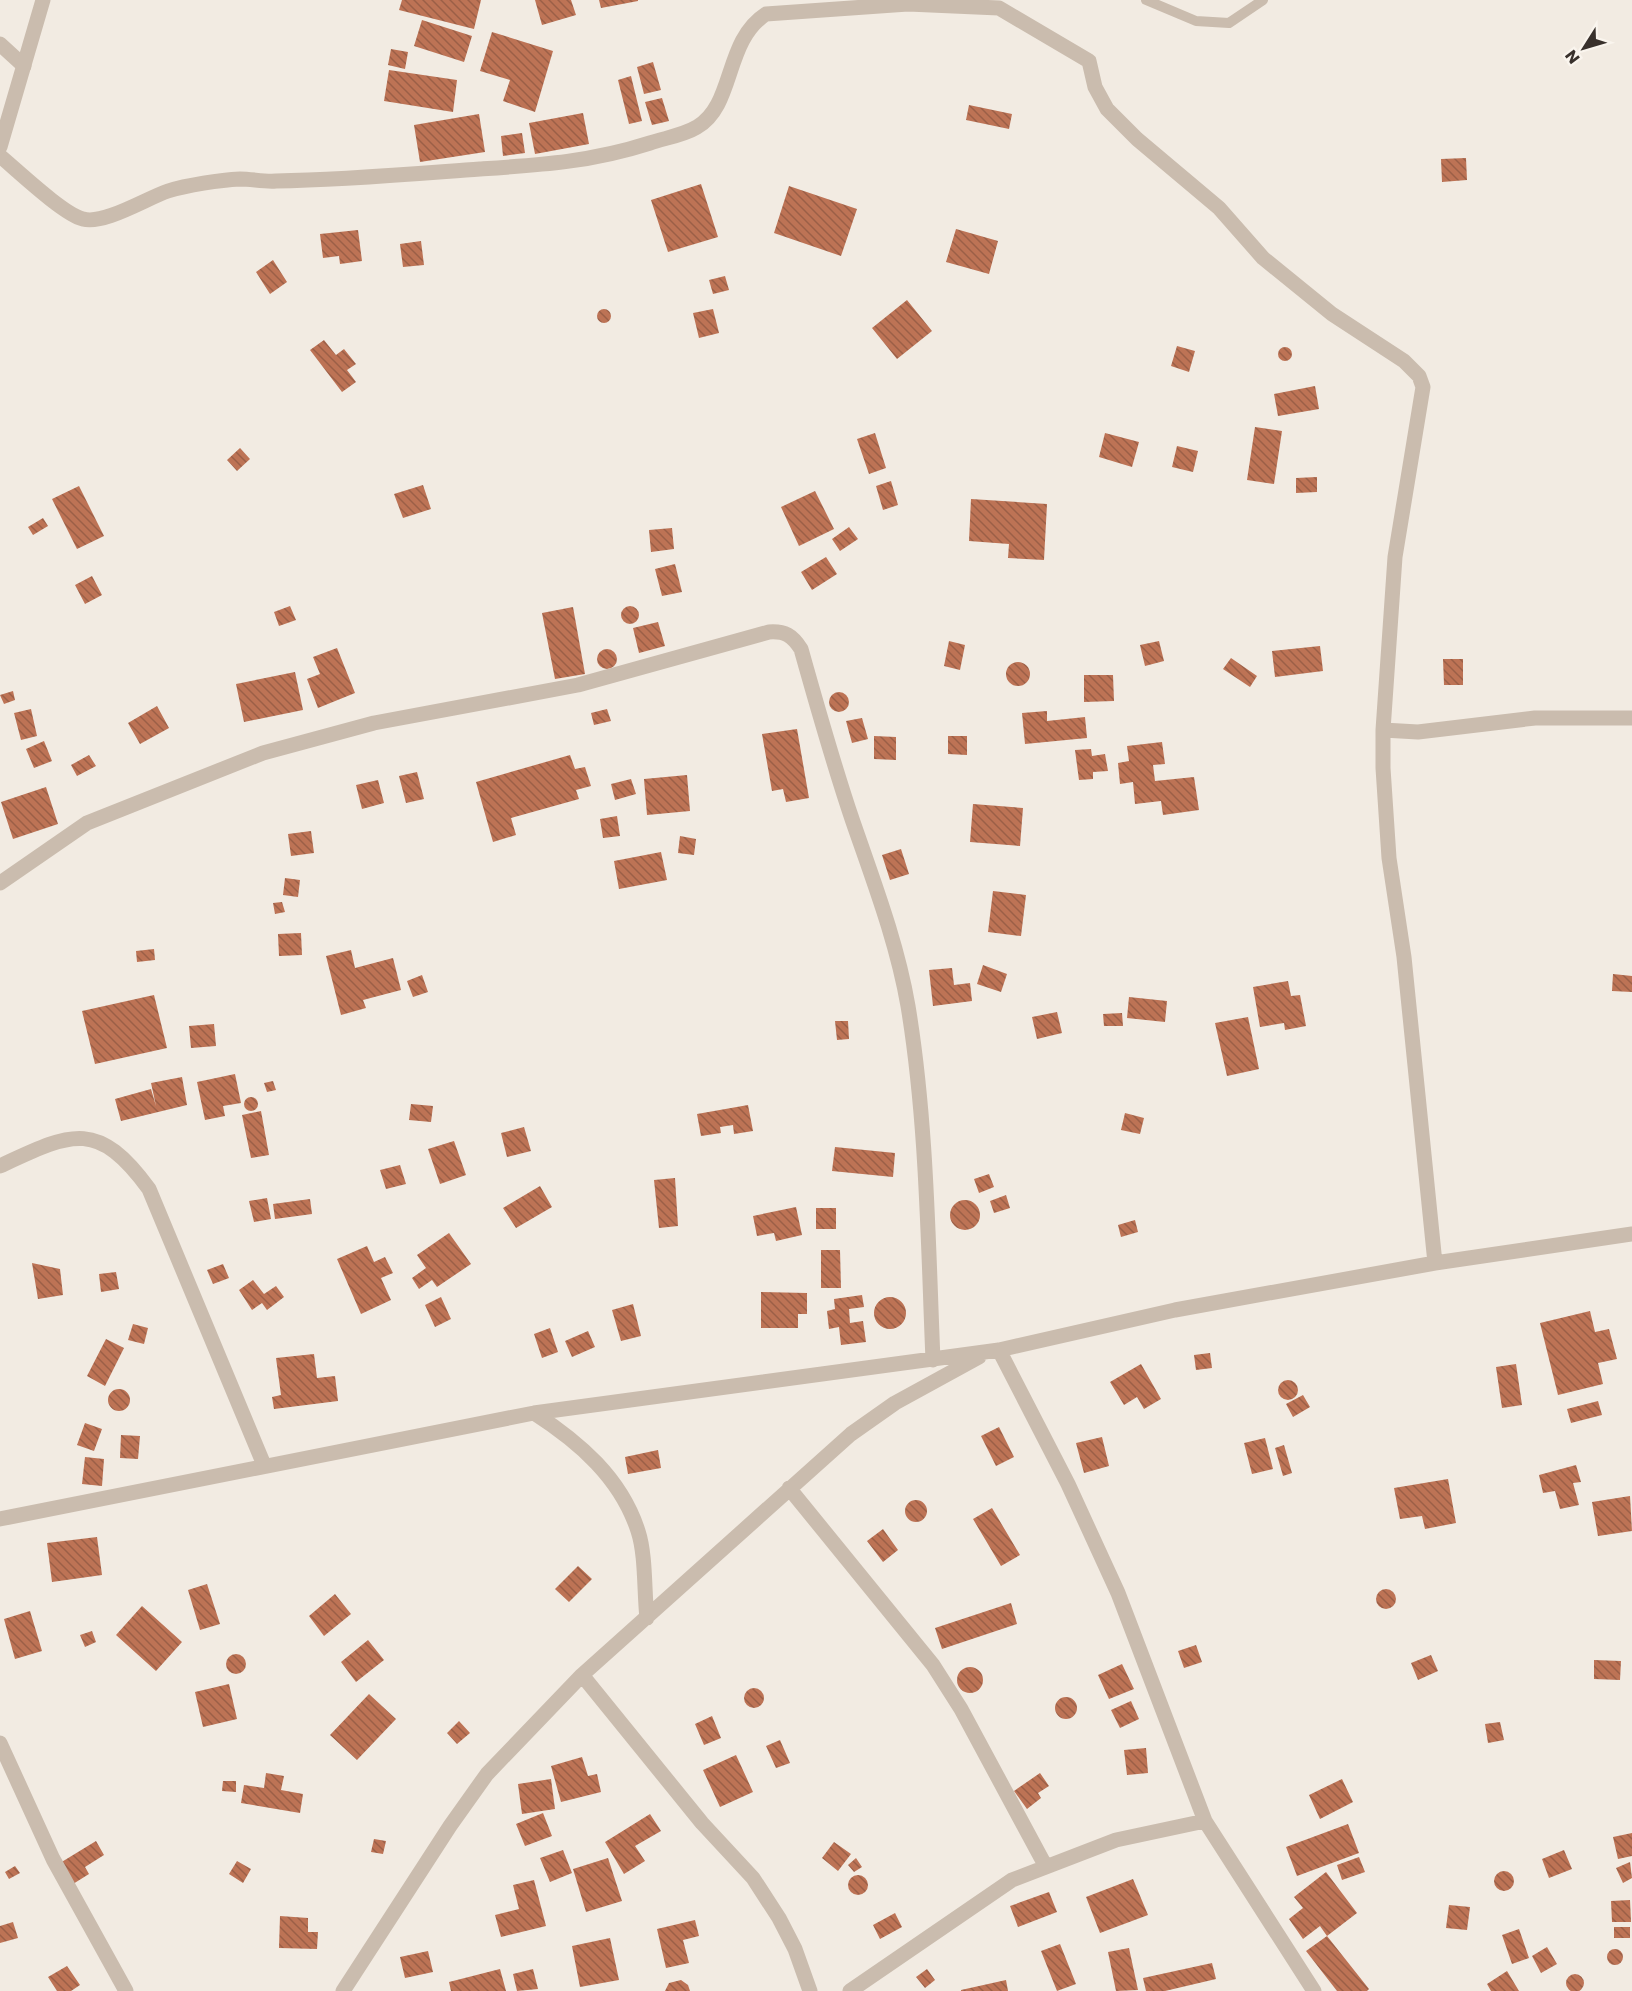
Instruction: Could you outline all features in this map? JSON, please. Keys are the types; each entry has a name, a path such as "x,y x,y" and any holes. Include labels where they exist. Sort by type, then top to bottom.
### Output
{"street":[{"path":"0,147 43,0"},
{"path":"0,156 69,212 84,220 102,218 170,190 239,179 273,182 576,162 638,147 696,129 710,118 720,103 729,69 746,34 754,22 766,14 909,4 999,8 1089,61 1095,87 1107,110 1137,139 1220,208 1263,258 1332,314 1404,361 1419,376 1422,397 1395,557 1383,730 1389,858 1404,957 1435,1263"},
{"path":"0,44 24,66"},
{"path":"0,883 87,823 263,753 374,723 578,685 769,632 786,632 794,637 801,649 835,766 897,957 908,1006 926,1206 933,1360"},
{"path":"1383,730 1418,732 1536,718 1632,718"},
{"path":"0,1166 41,1147 76,1138 93,1139 111,1146 132,1166 149,1189 264,1465"},
{"path":"0,1519 534,1413 994,1351 1175,1310 1435,1263 1632,1234"},
{"path":"343,1991 450,1826 487,1774 582,1675 851,1434 896,1403 994,1351"},
{"path":"994,1351 1068,1484 1118,1593 1205,1821 1314,1991"},
{"path":"534,1413 570,1437 599,1465 621,1494 639,1533 646,1618"},
{"path":"789,1488 933,1665 961,1708 1045,1865"},
{"path":"582,1675 702,1823 753,1878 779,1918 795,1949 810,1991"},
{"path":"0,1743 53,1859 126,1991"},
{"path":"850,1991 986,1895 1045,1865 1116,1840 1205,1821"}],"lane":[{"path":"1146,0 1196,21 1229,23 1263,0"}],"building":[{"path":"402,0 481,0 474,29 399,10"},
{"path":"535,0 571,0 576,15 542,25"},
{"path":"599,0 638,0 638,1 601,8"},
{"path":"422,20 472,36 464,62 414,46"},
{"path":"492,32 553,51 535,112 503,101 510,80 480,71"},
{"path":"391,49 408,52 405,69 388,65"},
{"path":"653,62 661,90 644,94 637,67"},
{"path":"389,70 457,80 453,112 384,101"},
{"path":"631,76 642,121 629,124 618,80"},
{"path":"662,98 669,121 652,125 645,102"},
{"path":"969,105 1012,114 1009,129 966,120"},
{"path":"583,113 589,144 535,154 529,123"},
{"path":"479,114 485,152 420,162 414,125"},
{"path":"522,133 525,153 503,156 501,136"},
{"path":"1466,158 1467,180 1442,182 1441,159"},
{"path":"701,184 718,237 668,252 651,200"},
{"path":"789,186 857,209 841,256 774,233"},
{"path":"956,229 998,241 989,274 946,262"},
{"path":"358,230 362,261 340,264 339,256 323,258 320,234"},
{"path":"421,241 424,265 403,267 400,244"},
{"path":"273,260 287,282 270,294 256,272"},
{"path":"725,276 729,290 713,294 709,280"},
{"path":"907,300 932,331 897,359 872,328"},
{"path":"604,309 609,311 611,316 609,321 604,323 599,321 597,316 599,311"},
{"path":"713,309 719,333 699,338 693,313"},
{"path":"324,340 336,355 344,349 356,364 347,370 356,382 342,392 310,350"},
{"path":"1177,346 1195,351 1189,372 1171,366"},
{"path":"1285,347 1290,349 1292,354 1290,359 1285,361 1280,359 1278,354 1280,349"},
{"path":"1315,386 1319,409 1278,416 1274,394"},
{"path":"1255,427 1282,431 1274,484 1247,480"},
{"path":"875,433 886,468 869,474 857,439"},
{"path":"1105,433 1139,442 1132,467 1099,457"},
{"path":"1177,446 1198,451 1193,472 1172,467"},
{"path":"240,448 250,459 237,471 227,460"},
{"path":"1317,477 1317,492 1296,493 1296,478"},
{"path":"891,481 898,505 883,510 876,486"},
{"path":"423,485 431,509 403,518 394,494"},
{"path":"79,486 104,536 77,549 52,499"},
{"path":"815,491 834,529 799,546 781,507"},
{"path":"971,499 1047,504 1044,560 1008,558 1009,544 969,541"},
{"path":"43,518 48,526 33,535 28,527"},
{"path":"849,527 858,539 840,551 832,539"},
{"path":"672,528 674,549 651,552 649,530"},
{"path":"826,557 837,574 812,590 801,572"},
{"path":"675,564 682,592 662,596 655,569"},
{"path":"92,576 102,595 85,604 75,585"},
{"path":"290,606 296,620 279,626 274,612"},
{"path":"626,606 634,606 639,611 637,622 626,624 621,619 621,611"},
{"path":"573,607 585,674 555,679 542,613"},
{"path":"658,622 665,646 639,653 633,628"},
{"path":"949,641 965,645 960,670 944,666"},
{"path":"1159,641 1164,661 1145,666 1140,645"},
{"path":"1320,646 1323,671 1275,677 1272,651"},
{"path":"337,648 355,693 318,708 307,679 320,674 313,657"},
{"path":"607,649 614,652 617,659 614,666 607,669 600,666 597,659 600,652"},
{"path":"1231,658 1257,676 1250,687 1223,669"},
{"path":"1443,659 1463,659 1463,685 1444,685"},
{"path":"1018,662 1027,665 1030,674 1027,683 1018,686 1009,683 1006,674 1009,665"},
{"path":"295,672 303,710 244,722 236,684"},
{"path":"1084,675 1113,675 1114,701 1084,702"},
{"path":"13,691 15,700 4,704 0,695"},
{"path":"835,692 843,692 849,698 849,706 843,712 835,712 829,706 829,698"},
{"path":"157,706 169,728 140,744 128,723"},
{"path":"31,709 37,736 21,740 14,713"},
{"path":"607,709 611,721 594,725 591,713"},
{"path":"1047,711 1047,721 1085,717 1087,738 1025,744 1022,713"},
{"path":"862,718 868,739 852,743 846,721"},
{"path":"797,729 809,798 786,802 783,789 772,791 762,734"},
{"path":"874,736 896,737 896,760 874,759"},
{"path":"948,736 967,736 967,755 948,754"},
{"path":"44,741 52,761 34,768 26,749"},
{"path":"1162,742 1165,764 1153,765 1155,781 1194,777 1199,810 1163,815 1161,801 1135,804 1133,782 1120,784 1118,763 1129,761 1127,746"},
{"path":"1091,749 1092,756 1105,754 1108,771 1093,772 1093,779 1079,780 1075,750"},
{"path":"89,755 96,766 77,776 71,765"},
{"path":"570,755 575,769 585,767 591,786 576,790 579,799 511,818 516,835 493,842 476,782"},
{"path":"417,772 424,799 406,803 399,776"},
{"path":"687,775 690,811 647,815 644,779"},
{"path":"631,779 636,794 615,800 611,784"},
{"path":"378,780 384,803 362,809 356,785"},
{"path":"46,787 58,824 13,839 1,802"},
{"path":"973,804 1023,808 1020,846 970,842"},
{"path":"617,816 620,836 603,838 600,819"},
{"path":"311,831 314,853 291,856 288,834"},
{"path":"680,836 696,839 694,855 678,853"},
{"path":"901,849 909,874 890,880 882,855"},
{"path":"661,852 667,880 619,889 614,861"},
{"path":"285,878 300,880 298,897 283,895"},
{"path":"993,891 1026,895 1021,936 988,932"},
{"path":"282,902 285,912 275,914 273,903"},
{"path":"301,933 302,955 279,956 278,934"},
{"path":"154,949 155,960 137,962 136,951"},
{"path":"351,950 355,968 393,958 401,990 363,1000 366,1008 341,1015 326,956"},
{"path":"983,965 1007,974 1001,992 977,984"},
{"path":"952,968 954,985 970,983 972,1001 933,1006 929,970"},
{"path":"1613,974 1632,976 1632,992 1612,991"},
{"path":"422,975 428,992 413,997 407,981"},
{"path":"1288,981 1291,996 1300,995 1306,1026 1285,1030 1284,1023 1260,1027 1253,987"},
{"path":"154,995 167,1048 95,1064 82,1011"},
{"path":"1129,997 1167,1001 1165,1022 1127,1018"},
{"path":"1057,1012 1062,1033 1037,1039 1032,1017"},
{"path":"1122,1013 1123,1026 1104,1026 1103,1014"},
{"path":"1248,1017 1259,1069 1227,1076 1215,1023"},
{"path":"835,1021 848,1021 849,1039 837,1040"},
{"path":"214,1024 216,1046 191,1048 189,1026"},
{"path":"235,1074 241,1103 223,1106 225,1116 205,1120 197,1082"},
{"path":"182,1077 187,1105 121,1121 115,1099 151,1089 156,1106 151,1083"},
{"path":"273,1081 276,1090 267,1092 264,1083"},
{"path":"248,1097 254,1097 258,1104 254,1111 248,1111 244,1107 244,1101"},
{"path":"411,1104 433,1106 431,1122 409,1120"},
{"path":"748,1105 753,1131 734,1134 733,1125 720,1127 721,1133 701,1136 697,1114"},
{"path":"261,1111 269,1155 251,1158 242,1115"},
{"path":"1125,1113 1144,1118 1140,1134 1121,1130"},
{"path":"524,1127 531,1151 507,1157 501,1133"},
{"path":"454,1141 466,1175 440,1184 428,1149"},
{"path":"835,1147 895,1153 893,1177 832,1171"},
{"path":"400,1165 406,1184 386,1189 380,1170"},
{"path":"989,1174 994,1187 979,1193 974,1179"},
{"path":"675,1178 678,1226 659,1228 654,1180"},
{"path":"540,1186 552,1207 516,1228 503,1208"},
{"path":"1006,1195 1010,1208 994,1213 990,1201"},
{"path":"267,1198 271,1219 254,1222 249,1201"},
{"path":"310,1199 312,1214 275,1219 273,1204"},
{"path":"965,1200 976,1204 980,1215 976,1226 965,1230 954,1226 950,1215 954,1204"},
{"path":"796,1207 802,1235 776,1241 774,1233 757,1236 753,1216"},
{"path":"816,1208 836,1208 836,1229 816,1229"},
{"path":"1135,1220 1138,1232 1121,1237 1118,1225"},
{"path":"449,1233 471,1264 437,1287 432,1280 419,1289 412,1278 426,1268 417,1255"},
{"path":"367,1246 374,1262 385,1257 393,1273 381,1278 391,1300 361,1314 337,1259"},
{"path":"821,1250 840,1250 841,1288 821,1288"},
{"path":"32,1263 60,1269 63,1295 38,1299"},
{"path":"223,1264 229,1278 213,1284 207,1270"},
{"path":"116,1272 119,1289 101,1292 99,1274"},
{"path":"253,1280 264,1294 276,1286 284,1297 267,1310 262,1303 252,1310 239,1290"},
{"path":"761,1292 807,1293 807,1314 798,1314 798,1328 761,1328"},
{"path":"862,1295 864,1307 849,1309 850,1323 863,1321 866,1342 841,1345 839,1327 829,1329 827,1311 835,1309 834,1299"},
{"path":"441,1297 451,1319 435,1327 425,1305"},
{"path":"890,1297 901,1302 906,1313 901,1324 890,1329 879,1324 874,1313 879,1302"},
{"path":"633,1304 641,1336 621,1341 612,1310"},
{"path":"1590,1311 1595,1332 1609,1329 1617,1359 1598,1363 1603,1384 1558,1395 1540,1323"},
{"path":"133,1324 148,1328 144,1344 128,1340"},
{"path":"550,1328 558,1352 542,1358 534,1334"},
{"path":"588,1331 595,1347 572,1357 565,1341"},
{"path":"106,1339 124,1348 105,1386 87,1376"},
{"path":"1210,1353 1212,1368 1196,1370 1194,1355"},
{"path":"314,1354 317,1378 335,1376 338,1401 274,1409 272,1397 281,1395 276,1358"},
{"path":"1141,1364 1161,1399 1144,1409 1137,1397 1124,1405 1110,1382"},
{"path":"1516,1364 1522,1405 1502,1408 1496,1367"},
{"path":"1288,1380 1295,1383 1298,1390 1295,1397 1288,1400 1281,1397 1278,1390 1281,1383"},
{"path":"119,1389 129,1396 130,1400 123,1410 119,1411 109,1404 108,1400 115,1390"},
{"path":"1303,1395 1310,1407 1293,1417 1286,1404"},
{"path":"1598,1401 1602,1415 1571,1423 1567,1409"},
{"path":"85,1423 102,1429 94,1451 77,1445"},
{"path":"999,1427 1014,1457 996,1466 981,1436"},
{"path":"121,1435 140,1436 138,1459 120,1458"},
{"path":"1102,1437 1109,1466 1084,1473 1076,1443"},
{"path":"1265,1438 1273,1469 1252,1474 1244,1443"},
{"path":"1284,1445 1292,1473 1283,1476 1275,1448"},
{"path":"658,1450 661,1468 628,1474 625,1457"},
{"path":"85,1457 104,1459 102,1486 82,1484"},
{"path":"1576,1465 1581,1482 1573,1483 1579,1505 1560,1509 1555,1491 1543,1493 1539,1475"},
{"path":"1448,1479 1456,1523 1425,1529 1422,1516 1400,1519 1394,1488"},
{"path":"1630,1496 1632,1531 1598,1536 1592,1502"},
{"path":"916,1500 924,1503 927,1511 924,1519 916,1522 908,1519 905,1511 908,1503"},
{"path":"992,1508 1020,1555 1001,1566 973,1519"},
{"path":"883,1529 898,1550 883,1562 867,1541"},
{"path":"97,1537 102,1575 52,1582 47,1543"},
{"path":"578,1566 592,1579 569,1602 555,1589"},
{"path":"207,1584 220,1624 200,1630 188,1590"},
{"path":"1382,1589 1390,1589 1396,1595 1396,1603 1390,1609 1382,1609 1376,1603 1376,1595"},
{"path":"335,1594 351,1614 324,1636 309,1616"},
{"path":"1011,1603 1017,1624 942,1649 935,1628"},
{"path":"142,1606 182,1642 156,1671 116,1635"},
{"path":"30,1611 42,1651 15,1659 4,1619"},
{"path":"92,1631 96,1642 85,1647 80,1635"},
{"path":"368,1640 384,1660 356,1682 341,1662"},
{"path":"1196,1645 1202,1662 1184,1668 1178,1651"},
{"path":"236,1654 243,1657 246,1664 243,1671 236,1674 229,1671 226,1664 229,1657"},
{"path":"1431,1655 1438,1671 1418,1680 1411,1663"},
{"path":"1594,1660 1621,1661 1620,1680 1594,1679"},
{"path":"1122,1664 1134,1689 1109,1699 1098,1675"},
{"path":"970,1667 979,1671 983,1680 979,1689 970,1693 961,1689 957,1680 961,1671"},
{"path":"229,1684 237,1719 203,1727 195,1692"},
{"path":"750,1688 758,1688 764,1694 764,1702 758,1708 750,1708 744,1702 744,1694"},
{"path":"369,1694 396,1719 357,1760 330,1735"},
{"path":"1066,1697 1074,1700 1077,1708 1074,1716 1066,1719 1058,1716 1055,1708 1058,1700"},
{"path":"1131,1701 1139,1719 1120,1728 1111,1710"},
{"path":"712,1716 721,1738 704,1745 695,1724"},
{"path":"459,1721 470,1733 457,1744 447,1733"},
{"path":"1500,1722 1504,1740 1488,1743 1485,1724"},
{"path":"780,1740 790,1763 776,1768 766,1746"},
{"path":"1146,1748 1148,1773 1127,1775 1124,1750"},
{"path":"736,1755 753,1792 720,1807 703,1770"},
{"path":"582,1757 588,1776 597,1774 601,1792 561,1802 551,1766"},
{"path":"266,1773 284,1776 281,1790 303,1794 300,1813 241,1803 244,1785 264,1788"},
{"path":"1040,1773 1049,1786 1038,1793 1041,1798 1027,1809 1014,1791"},
{"path":"551,1779 555,1809 522,1814 518,1784"},
{"path":"1342,1779 1353,1802 1320,1819 1309,1795"},
{"path":"223,1781 236,1781 236,1792 222,1791"},
{"path":"543,1813 552,1836 525,1846 516,1824"},
{"path":"650,1814 661,1831 635,1846 645,1861 624,1874 605,1842"},
{"path":"1348,1824 1359,1853 1297,1876 1286,1847"},
{"path":"1632,1833 1632,1856 1618,1859 1613,1837"},
{"path":"374,1839 386,1841 383,1854 371,1852"},
{"path":"96,1841 104,1855 85,1867 89,1874 73,1884 60,1863"},
{"path":"834,1842 851,1854 838,1871 822,1858"},
{"path":"563,1850 572,1873 550,1882 540,1858"},
{"path":"1564,1850 1572,1869 1549,1878 1542,1859"},
{"path":"1359,1857 1365,1872 1342,1880 1337,1865"},
{"path":"608,1858 622,1901 586,1912 573,1869"},
{"path":"856,1858 862,1867 854,1872 848,1865"},
{"path":"237,1861 251,1869 243,1883 229,1874"},
{"path":"1630,1862 1632,1878 1623,1883 1616,1868"},
{"path":"15,1866 20,1873 9,1879 5,1872"},
{"path":"1504,1871 1511,1874 1514,1881 1511,1888 1504,1891 1497,1888 1494,1881 1497,1874"},
{"path":"1326,1872 1357,1913 1327,1936 1320,1926 1303,1939 1289,1919 1303,1908 1294,1897"},
{"path":"858,1875 865,1878 868,1885 865,1892 858,1895 851,1892 848,1885 851,1878"},
{"path":"1133,1879 1148,1915 1100,1933 1086,1897"},
{"path":"534,1880 546,1926 501,1937 495,1915 519,1909 513,1885"},
{"path":"1049,1892 1057,1912 1018,1927 1010,1906"},
{"path":"1630,1900 1631,1922 1612,1922 1611,1901"},
{"path":"1449,1905 1470,1907 1467,1930 1446,1928"},
{"path":"895,1913 902,1927 880,1939 873,1925"},
{"path":"280,1916 308,1918 308,1932 318,1932 317,1949 279,1948"},
{"path":"695,1920 699,1936 683,1940 689,1963 666,1968 657,1929"},
{"path":"13,1922 18,1938 0,1943 0,1926"},
{"path":"1614,1927 1630,1927 1630,1938 1614,1938"},
{"path":"1519,1929 1529,1958 1512,1964 1502,1935"},
{"path":"1327,1936 1369,1989 1367,1991 1337,1991 1306,1951"},
{"path":"610,1938 619,1980 580,1987 572,1946"},
{"path":"1060,1944 1076,1984 1057,1991 1041,1951"},
{"path":"1547,1947 1557,1964 1541,1973 1532,1956"},
{"path":"1129,1948 1138,1990 1116,1991 1108,1952"},
{"path":"1615,1949 1621,1951 1623,1957 1621,1963 1615,1965 1609,1963 1607,1957 1609,1951"},
{"path":"428,1951 433,1972 405,1978 400,1957"},
{"path":"1212,1963 1216,1979 1165,1991 1146,1991 1143,1978"},
{"path":"67,1966 80,1985 71,1991 57,1991 48,1977"},
{"path":"500,1969 506,1991 451,1991 449,1982"},
{"path":"533,1969 538,1989 517,1991 513,1974"},
{"path":"927,1969 935,1980 925,1988 916,1977"},
{"path":"1507,1971 1519,1991 1491,1991 1487,1984"},
{"path":"1575,1974 1581,1977 1584,1983 1581,1989 1575,1992 1569,1989 1566,1983 1569,1977"},
{"path":"681,1980 688,1985 690,1991 665,1991 669,1983"},
{"path":"1006,1980 1008,1991 961,1991 961,1990"}]}
